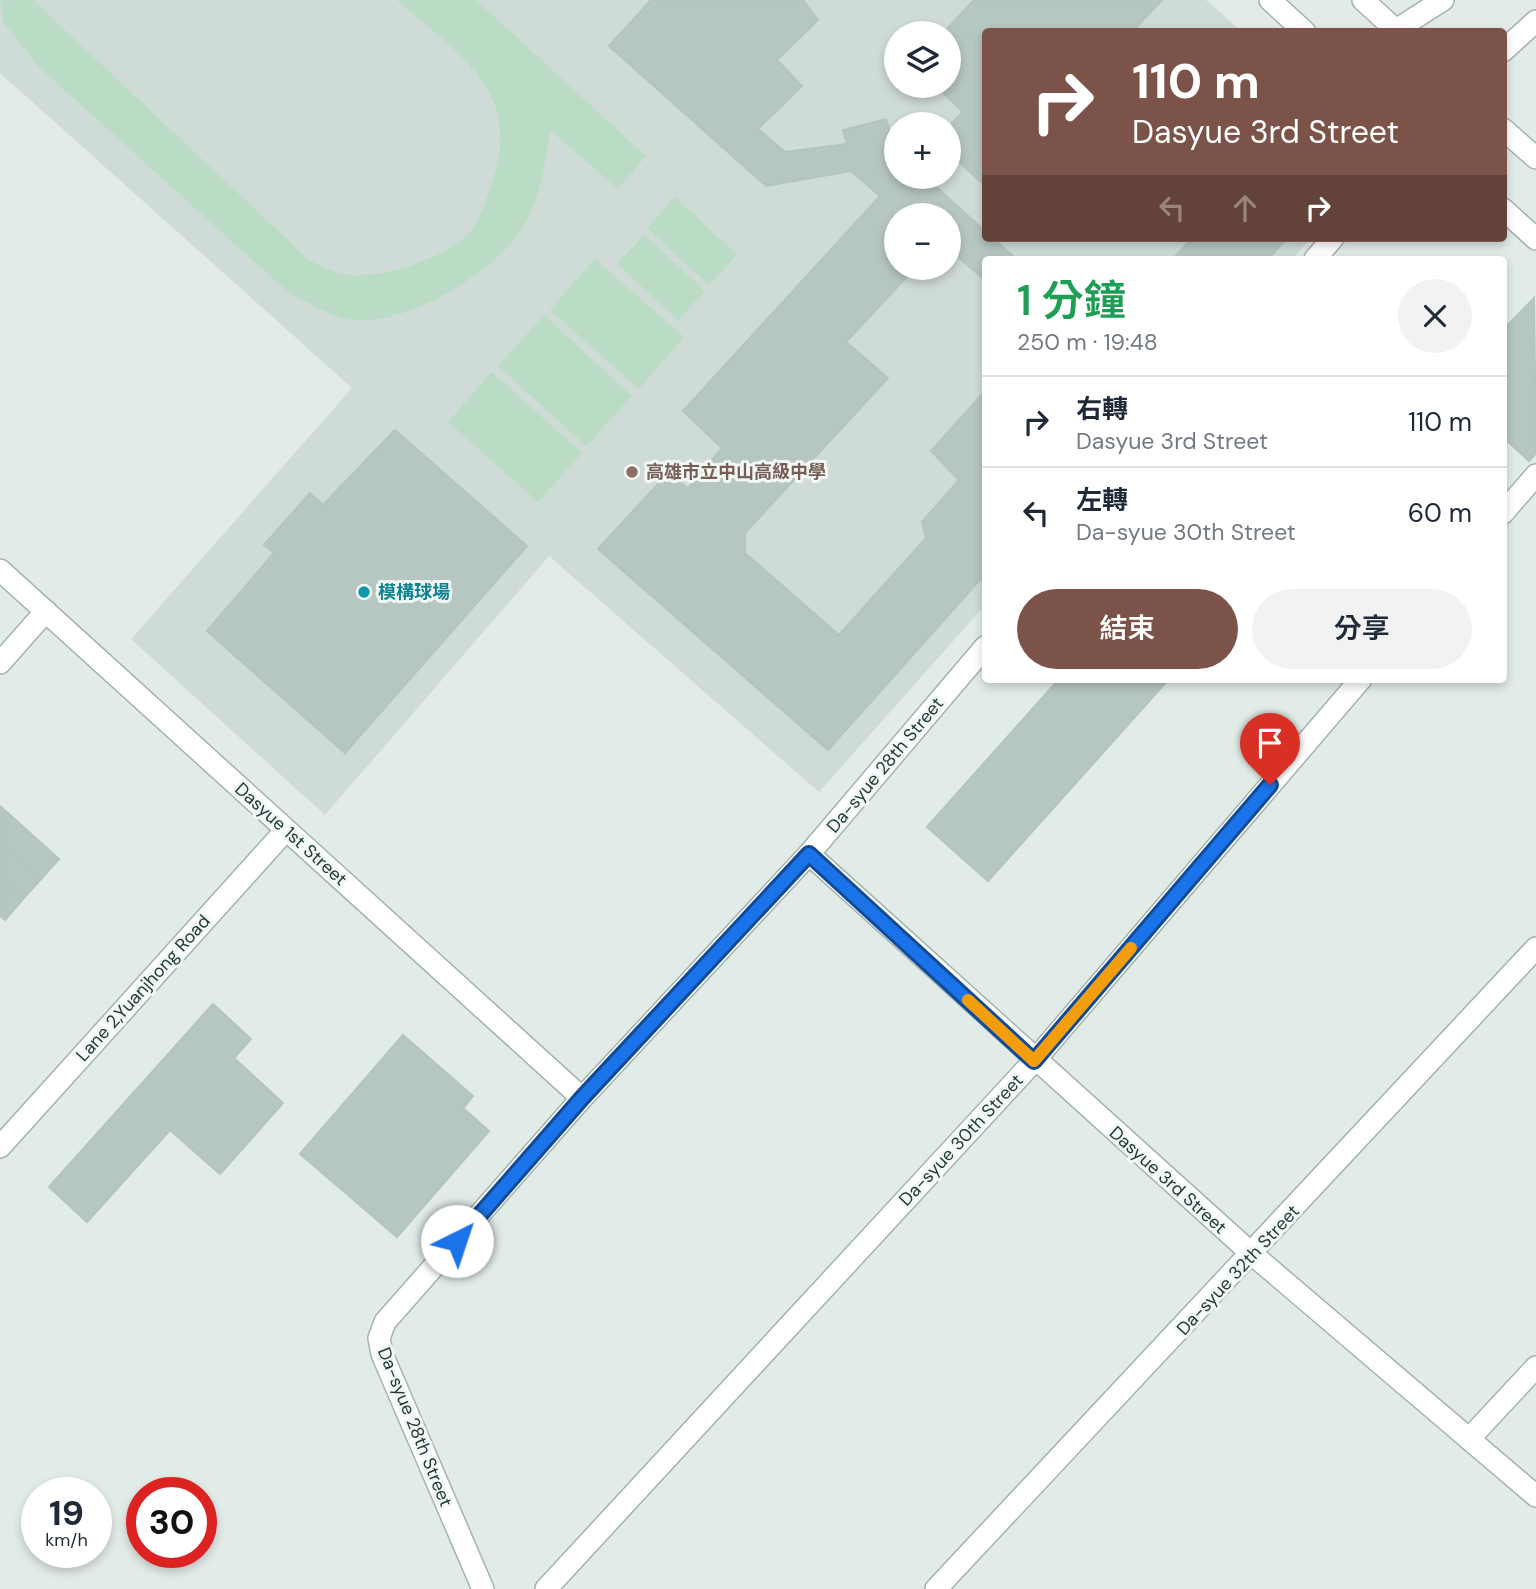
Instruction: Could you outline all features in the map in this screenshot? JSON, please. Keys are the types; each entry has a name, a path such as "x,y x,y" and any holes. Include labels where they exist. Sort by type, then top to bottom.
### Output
{"street":[{"path":"1270,0 1301,28"},
{"path":"1363,0 1394,28"},
{"path":"1401,28 1443,0"},
{"path":"1507,47 1536,21"},
{"path":"1507,133 1536,158"},
{"path":"1507,213 1536,239"},
{"path":"1318,256 1330,242"},
{"path":"1507,508 1536,475"},
{"name":"Dasyue 1st Street","path":"0,570 582,1098"},
{"path":"0,663 46,611"},
{"name":"Da-syue 28th Street","path":"483,1589 382,1354 379,1338 385,1322 582,1098 809,854 982,651"},
{"name":"Da-syue 30th Street","path":"546,1589 1034,1061 1358,683"},
{"name":"Lane 2,Yuanjhong Road","path":"0,1147 286,830"},
{"name":"Dasyue 3rd Street","path":"809,854 1034,1061 1252,1254 1536,1496"},
{"name":"Da-syue 32th Street","path":"936,1589 1536,948"},
{"path":"1469,1439 1536,1367"}],"shaded area":[{"name":"高雄市立中山高級中學","path":"0,0 1206,0 1238,28 982,28 982,242 1307,242 1295,256 982,256 982,608 819,792 549,556 325,815 131,639 352,388 0,73"}],"green space":[{"path":"0,0 33,0 310,261 345,275 375,274 411,265 429,259 459,242 474,227 481,214 498,160 499,119 485,85 463,58 397,0 476,0 646,156 618,189 550,130 536,198 525,224 517,236 483,269 461,285 411,310 385,318 361,320 339,317 290,294 40,68 4,23"},
{"path":"675,197 737,255 709,285 647,228"},
{"path":"644,235 705,291 678,320 617,264"},
{"path":"595,259 684,337 639,389 550,310"},
{"path":"544,315 632,396 586,446 498,366"},
{"path":"492,372 582,453 538,502 448,422"}],"building":[{"path":"651,0 803,0 818,20 777,60 802,86 758,129 785,152 847,144 843,130 884,120 884,189 938,189 954,203 884,203 884,280 904,280 846,342 888,378 745,533 745,553 839,635 926,538 922,522 959,480 931,451 982,394 982,577 828,750 598,549 669,472 688,489 722,448 683,411 880,196 851,171 766,186 609,46"},
{"path":"974,0 1162,0 1136,28 982,28 982,183 961,163 963,112 948,98 961,98 961,21 954,21"},
{"path":"961,209 982,228 982,242 997,242 1013,256 982,256 982,277 961,259"},
{"path":"1188,242 1283,242 1271,256 1176,256"},
{"path":"1534,298 1536,453 1529,461 1507,441 1507,326"},
{"name":"模構球場","path":"395,430 527,546 345,753 207,631 274,553 264,545 310,493 323,505"},
{"path":"1055,683 1165,683 988,881 927,827"},
{"path":"0,806 59,859 41,879 0,843"},
{"path":"0,843 41,879 23,899 0,879"},
{"path":"0,879 23,899 5,920 0,916"},
{"path":"213,1004 251,1039 234,1058 283,1103 220,1174 170,1130 87,1222 49,1187"},
{"path":"403,1035 473,1096 463,1108 489,1131 397,1237 300,1154"}],"slow traffic":[{"path":"968,1000 1034,1061 1131,948"}],"place":[{"name":"高雄市立中山高級中學","path":"632,472"},
{"name":"模構球場","path":"364,592"}],"route":[{"path":"457,1241 582,1098 809,854 1034,1061 1270,785"}]}
